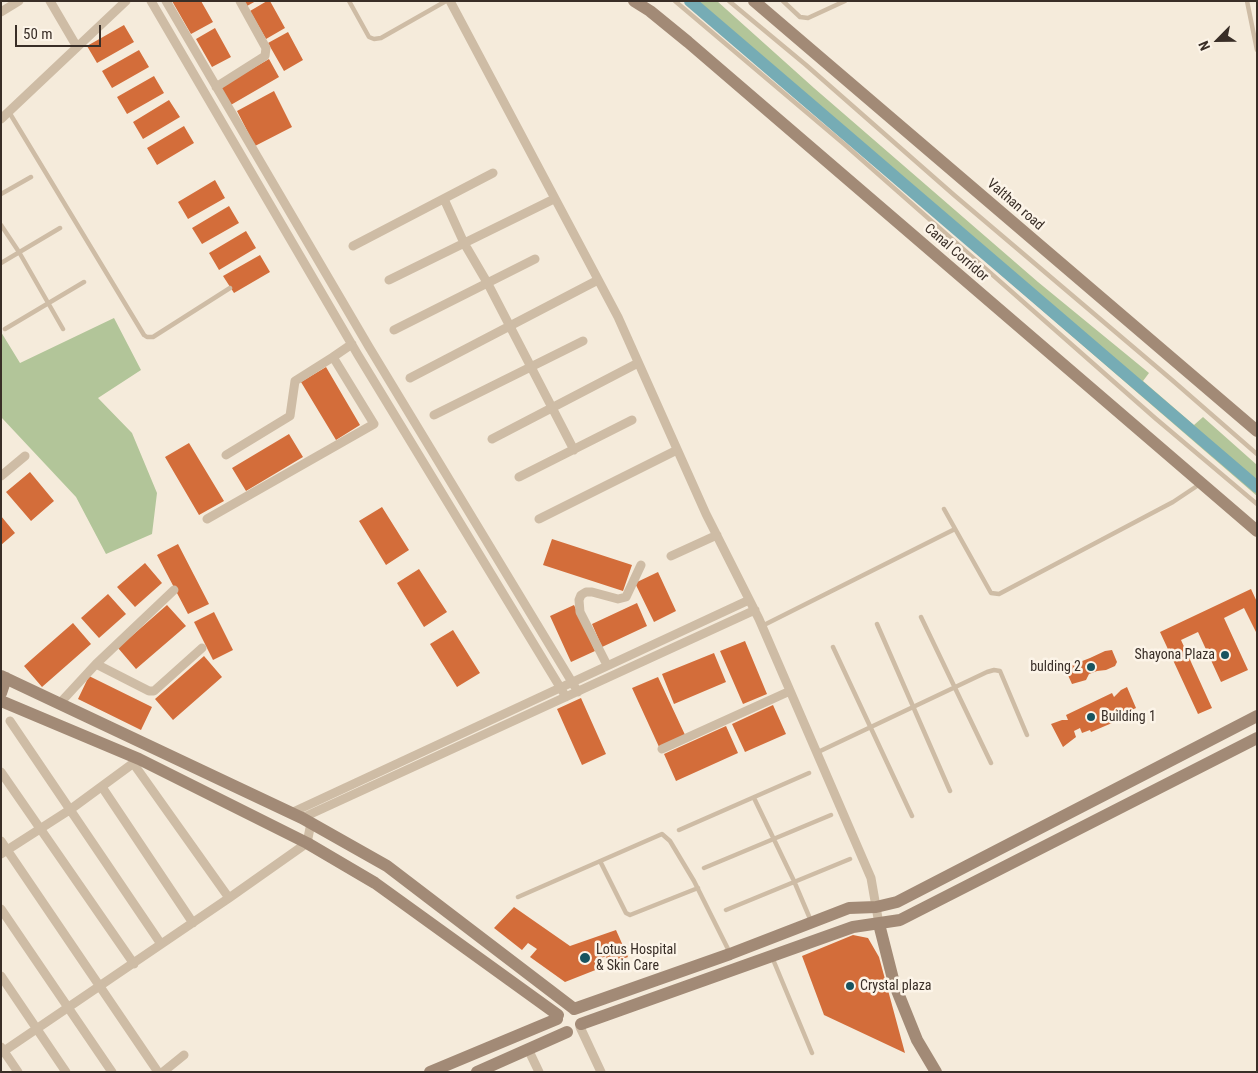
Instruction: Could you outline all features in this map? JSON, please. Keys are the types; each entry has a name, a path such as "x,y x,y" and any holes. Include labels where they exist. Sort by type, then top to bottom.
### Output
{"street":[{"path":"1,12 19,1"},
{"path":"50,1 78,47"},
{"path":"1,119 126,1"},
{"path":"151,1 352,344 566,697"},
{"path":"166,1 369,347 578,692"},
{"path":"216,87 265,56 266,48 240,1"},
{"path":"450,1 618,317 677,450 755,610 871,878 879,924 894,983 917,1040 936,1072"},
{"name":"Canal Corridor","path":"634,1 650,11 688,42 1257,531"},
{"name":"Valthan road","path":"754,1 1257,431"},
{"path":"353,246 493,173"},
{"path":"444,199 464,243 488,284 574,450"},
{"path":"388,280 554,199"},
{"path":"394,330 535,259"},
{"path":"410,378 598,280"},
{"path":"434,415 583,340"},
{"path":"226,455 290,416 295,381 352,344"},
{"path":"207,519 374,424 333,357"},
{"path":"492,440 638,363"},
{"path":"519,477 632,420"},
{"path":"539,519 677,450"},
{"path":"1,476 25,456"},
{"path":"671,556 717,535"},
{"path":"607,666 580,612 579,600 581,595 586,592 618,599 626,597 641,564"},
{"path":"60,703 96,664 174,590"},
{"path":"301,818 560,687 749,600"},
{"path":"301,818 755,610"},
{"path":"96,664 152,692 202,648"},
{"path":"1,693 4,676 301,818 387,866 580,1013 576,1028 601,1072"},
{"path":"662,749 790,690"},
{"path":"1,701 136,761 307,843 375,883 558,1016"},
{"path":"430,1072 558,1016 563,1009 574,1008 730,954 849,908 876,907 897,902 1257,716"},
{"path":"10,721 161,944"},
{"path":"477,1072 576,1028 772,956 853,927 900,920 1257,738"},
{"path":"4,852 41,830 136,761"},
{"path":"136,761 229,898"},
{"path":"1,772 134,964"},
{"path":"102,787 192,923"},
{"path":"301,818 307,843"},
{"path":"1,841 4,852 100,986 158,1072"},
{"path":"18,1072 2,1051 37,1030 134,964 307,843"},
{"path":"1,909 112,1072"},
{"path":"1,976 66,1072"},
{"path":"558,1016 558,1026 576,1028"},
{"path":"528,1050 539,1072"},
{"path":"163,1072 184,1055"}],"lane":[{"path":"349,1 369,37 374,39 381,38 446,1"},
{"path":"676,1 844,144 1148,412 1257,504"},
{"path":"729,1 1257,454"},
{"path":"783,1 800,17 808,18 845,1"},
{"path":"1247,1 1257,50"},
{"path":"9,112 144,335 153,337 230,288"},
{"path":"1,194 30,177"},
{"path":"1,225 19,252 63,329"},
{"path":"1,263 60,228"},
{"path":"5,329 84,282"},
{"path":"944,509 991,593 999,594 1173,502 1201,484"},
{"path":"762,626 955,529"},
{"path":"921,616 991,763"},
{"path":"877,624 950,791"},
{"path":"833,647 912,816"},
{"path":"816,753 994,670 1000,671 1027,734"},
{"path":"679,830 809,773"},
{"path":"754,798 812,922"},
{"path":"704,868 831,815"},
{"path":"518,897 662,834 670,841 698,888 730,954"},
{"path":"726,910 850,859"},
{"path":"600,861 626,913 630,915 698,888"},
{"path":"772,956 812,1053"}],"green space":[{"path":"696,1 717,1 814,88 1038,282 1149,373 1143,381 1194,425 1203,417 1257,465 1257,496 977,254 854,139"},
{"path":"114,318 141,370 98,398 132,433 157,493 152,534 106,554 76,497 1,417 1,332 20,363"}],"building":[{"path":"172,1 201,1 213,22 191,34"},
{"path":"244,1 256,1 247,6"},
{"path":"270,1 285,28 266,39 250,11"},
{"path":"124,25 134,42 97,63 87,46"},
{"path":"215,28 231,57 212,67 196,39"},
{"path":"288,32 303,60 284,71 268,43"},
{"path":"139,50 149,67 112,88 102,71"},
{"path":"269,59 279,77 229,106 219,88"},
{"path":"154,76 164,93 127,114 117,97"},
{"path":"274,91 292,127 255,146 237,111"},
{"path":"169,100 180,117 143,139 133,122"},
{"path":"184,126 194,143 157,165 147,148"},
{"path":"215,180 225,198 188,219 178,202"},
{"path":"229,206 239,223 202,244 192,228"},
{"path":"246,231 256,248 219,270 209,253"},
{"path":"260,255 270,272 234,293 223,276"},
{"path":"326,367 360,425 336,440 301,382"},
{"path":"289,434 303,457 246,491 232,468"},
{"path":"189,443 224,501 199,515 165,457"},
{"path":"30,472 54,501 31,521 6,492"},
{"path":"382,507 409,550 386,565 359,521"},
{"path":"1,516 15,533 1,545"},
{"path":"552,539 632,565 623,591 543,565"},
{"path":"178,544 209,604 188,614 157,555"},
{"path":"145,563 162,583 135,607 117,587"},
{"path":"419,569 447,612 424,627 397,583"},
{"path":"658,572 676,611 654,622 635,583"},
{"name":"Shayona Plaza","path":"1251,589 1257,602 1257,634 1244,608 1224,618 1248,670 1221,682 1198,632 1181,640 1212,708 1198,714 1160,632"},
{"path":"108,594 126,614 99,638 81,618"},
{"path":"637,603 647,626 602,647 592,624"},
{"path":"167,605 186,626 136,669 118,648"},
{"path":"574,605 595,651 571,662 550,616"},
{"path":"214,612 233,650 213,660 194,622"},
{"path":"73,623 91,644 42,687 24,666"},
{"path":"453,630 480,673 457,687 430,644"},
{"path":"745,641 767,694 743,704 720,651"},
{"name":"bulding 2","path":"1112,650 1117,662 1115,666 1089,674 1086,680 1072,684 1066,671 1072,665 1105,651"},
{"path":"714,653 726,682 674,704 662,674"},
{"path":"204,656 222,677 173,720 155,699"},
{"path":"89,676 152,707 141,730 78,699"},
{"path":"658,677 686,737 660,749 632,688"},
{"name":"Building 1","path":"1127,687 1136,708 1127,712 1120,712 1118,710 1113,712 1115,719 1111,721 1112,723 1091,732 1090,730 1082,733 1080,728 1074,731 1076,737 1063,747 1051,724 1068,720 1066,715 1112,693 1114,697"},
{"path":"581,698 606,754 582,765 557,709"},
{"path":"773,705 786,734 745,752 732,724"},
{"path":"726,726 738,753 676,781 664,754"},
{"path":"514,907 570,946 616,930 628,957 608,964 606,956 594,961 598,969 565,982 530,957 537,949 528,943 522,950 494,928"},
{"name":"Crystal plaza","path":"853,935 868,938 879,957 905,1053 824,1015 802,956"}],"waterway":[{"path":"690,1 1257,487"}],"place":[{"name":"Shayona Plaza","path":"1225,655"},
{"name":"bulding 2","path":"1091,667"},
{"name":"Building 1","path":"1091,717"},
{"name":"Lotus Hospital & Skin Care","path":"585,958"},
{"name":"Crystal plaza","path":"850,986"}]}
